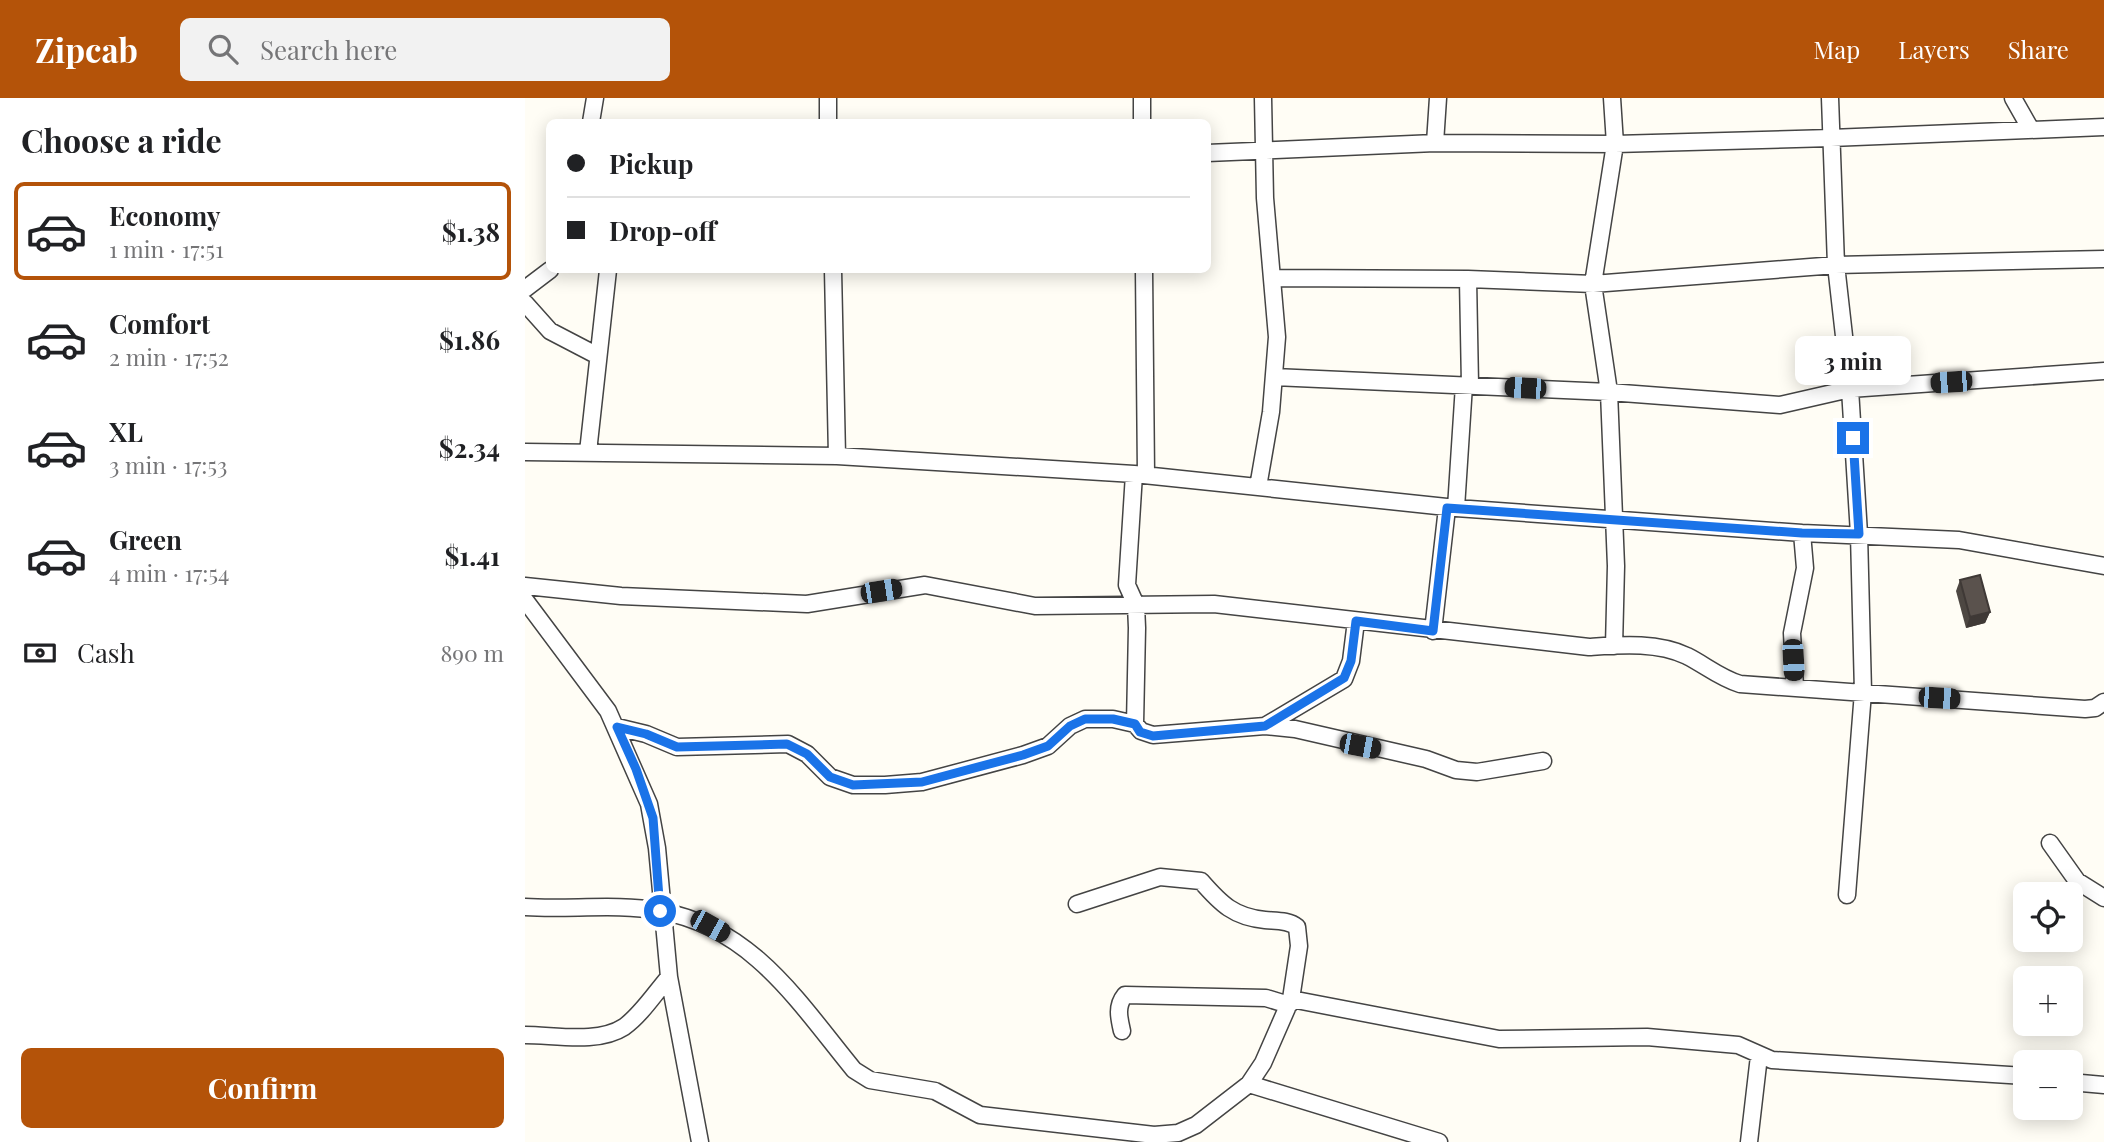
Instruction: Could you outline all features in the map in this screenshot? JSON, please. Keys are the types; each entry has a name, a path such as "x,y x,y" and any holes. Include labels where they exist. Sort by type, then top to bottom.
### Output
{"street":[{"path":"592,119 595,98"},
{"path":"828,98 828,119"},
{"path":"1142,98 1142,119"},
{"path":"1258,487 1275,377 1277,337 1265,198 1263,98"},
{"path":"1435,143 1438,98"},
{"path":"1612,98 1615,144 1593,284 1609,392 1615,520 1614,646"},
{"path":"1830,98 1836,265 1850,389 1859,534 1863,692 1847,895"},
{"path":"2013,98 2030,128"},
{"path":"1211,153 1435,143 1615,144 2104,127"},
{"path":"1274,278 1468,278 1593,284 1836,265 2104,259"},
{"path":"525,289 546,273"},
{"path":"588,452 608,273"},
{"path":"833,273 837,456"},
{"path":"1144,273 1140,474 1127,585 1136,605 1135,724 1140,732 1153,736 1265,726 1295,729 1477,772 1543,761"},
{"path":"1433,631 1467,385 1468,278"},
{"path":"525,303 550,331 599,356"},
{"path":"1275,377 1609,392 1780,405 1850,389 2104,371"},
{"path":"525,452 837,456 1140,474 1452,508 1802,533 1959,540 2104,566 2104,579"},
{"path":"1795,687 1792,633 1805,568 1802,533"},
{"path":"525,586 621,596 807,604 925,585 1035,606 1214,604 1589,647 1634,645 1685,655 1729,681 1740,684 2085,709 2095,708 2104,702"},
{"path":"525,600 608,710 636,769 653,818 660,911 669,977 700,1142"},
{"path":"1265,726 1344,678 1351,661 1356,621"},
{"path":"617,727 646,734 677,747 787,744 807,754 830,777 853,785 885,785 922,782 1023,755 1048,746 1070,726 1085,719 1113,719 1135,724"},
{"path":"2050,843 2077,881 2104,898"},
{"path":"525,907 660,911 710,926 745,946 776,976 863,1077 935,1091 980,1115 1154,1135 1178,1133 1196,1125 1249,1084 1263,1063 1290,1002 1299,946 1297,927 1294,924 1240,916 1224,908 1201,881 1160,877 1077,904"},
{"path":"525,1035 592,1036 613,1033 626,1025 669,977"},
{"path":"1122,1031 1118,1013 1120,1001 1125,995 1266,998 1499,1039 1647,1037 1738,1045 1772,1060 2013,1075"},
{"path":"1749,1142 1759,1056"},
{"path":"2083,1083 2104,1085"},
{"path":"1249,1084 1439,1142"}],"building":[{"path":"1980,575 1990,612 1970,617 1960,580"}],"route":[{"path":"660,911 653,818 636,769 617,727 646,734 677,747 711,749 787,744 807,754 830,777 853,785 885,785 922,782 1023,755 1048,746 1070,726 1085,719 1113,719 1135,724 1140,732 1153,736 1265,726 1333,687 1348,674 1356,621 1433,631 1447,508 1802,533 1859,534 1853,438"}]}
